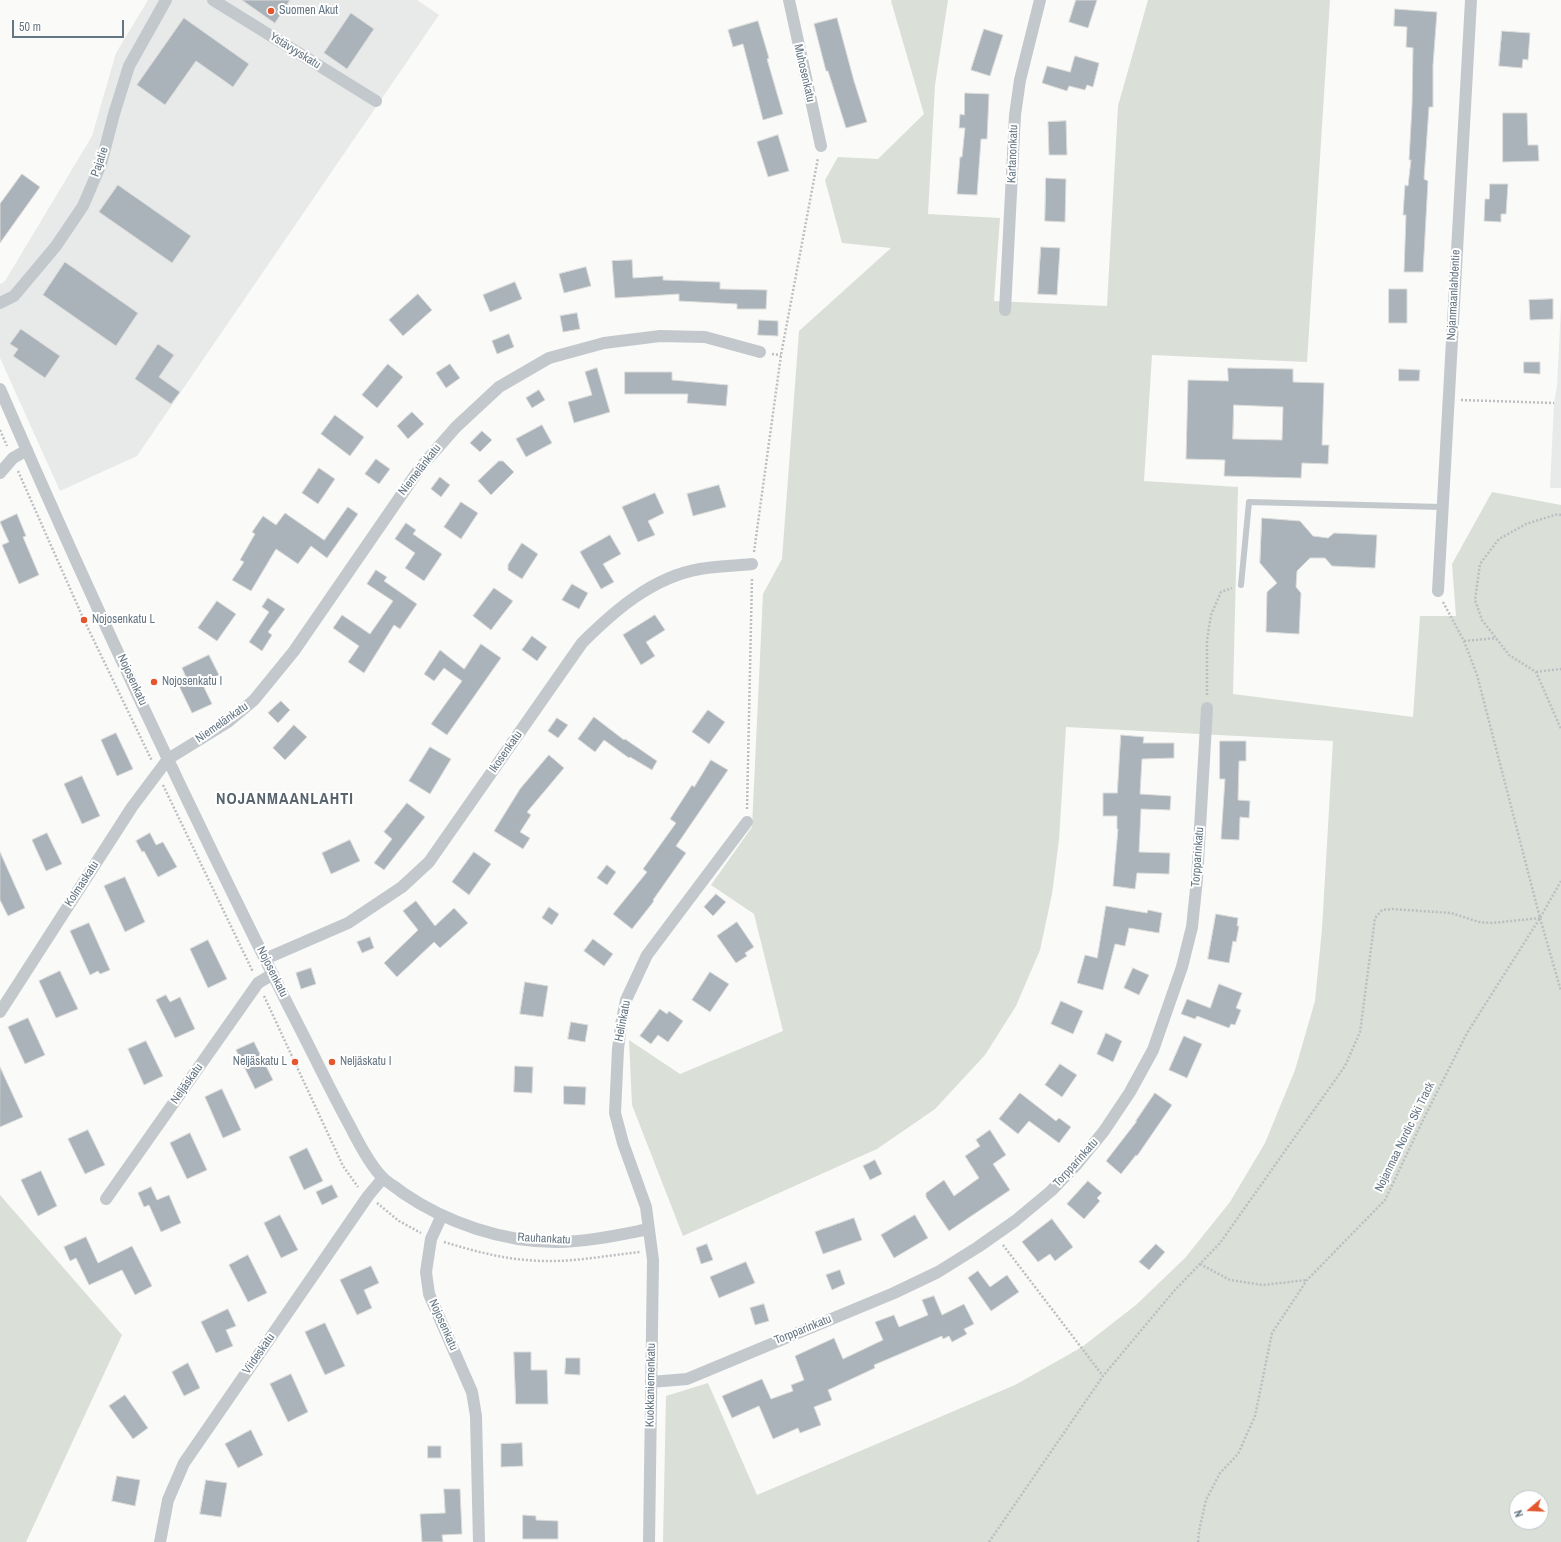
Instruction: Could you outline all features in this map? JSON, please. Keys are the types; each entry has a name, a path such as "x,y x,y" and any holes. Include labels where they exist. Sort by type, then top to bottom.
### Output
{"street":[{"name":"Pajatie","path":"0,303 14,296 56,246 83,206 101,164 114,114 129,66 166,0"},
{"name":"Ystävyyskatu","path":"214,0 376,101"},
{"name":"Muhosenkatu","path":"789,0 821,146"},
{"name":"Kartanonkatu","path":"1005,310 1015,115 1020,80 1040,0"},
{"name":"Nojanmaanlahdentie","path":"1438,591 1471,0"},
{"name":"Niemelänkatu","path":"168,759 228,722 254,700 294,651 420,468 456,427 499,387 549,358 604,343 660,336 705,337 760,352"},
{"name":"Nojosenkatu","path":"0,388 168,759 265,959 358,1142 383,1178 413,1199 442,1215 431,1238 426,1272 429,1294 472,1392 476,1416 479,1542"},
{"path":"0,473 13,458 27,450"},
{"name":"Ikosenkatu","path":"265,959 348,923 402,888 429,862 582,643 610,616 640,594 668,578 700,569 752,564"},
{"name":"Torpparinkatu","path":"651,1382 687,1379 894,1293 938,1272 978,1247 1015,1221 1051,1191 1077,1164 1104,1131 1130,1092 1153,1050 1182,967 1192,927 1197,879 1207,708"},
{"name":"Kolmaskatu","path":"0,1012 132,807 168,759"},
{"name":"Helinkatu","path":"649,1229 646,1207 615,1113 618,1049 626,1000 647,955 747,822"},
{"name":"Neljäskatu","path":"106,1199 258,983 273,974"},
{"name":"Viideskatu","path":"160,1542 168,1500 184,1464 364,1203 383,1178"},
{"name":"Rauhankatu","path":"442,1215 502,1236 530,1241 559,1242 587,1240 649,1229"},
{"name":"Kuokkaniemenkatu","path":"649,1229 653,1260 649,1542"}],"lane":[{"path":"1241,585 1249,502 1442,507"}],"path":[{"path":"747,822 752,564 781,355 821,146"},
{"path":"1458,400 1554,403"},
{"path":"1561,515 1558,514 1526,524 1499,539 1480,564 1475,600 1482,620 1509,655 1536,672 1561,729"},
{"path":"1207,708 1207,640 1211,615 1221,592 1241,585"},
{"path":"1438,591 1464,641 1477,675 1540,918 1561,991"},
{"path":"1464,641 1496,638"},
{"path":"1536,672 1561,669"},
{"name":"Nojanmaa Nordic Ski Track","path":"1198,1542 1206,1500 1220,1473 1238,1454 1255,1416 1272,1334 1307,1280 1385,1200 1467,1033 1540,918 1561,881"},
{"path":"988,1542 1103,1376 1174,1291 1220,1243 1345,1066 1360,1032 1375,918 1382,910 1392,909 1451,913 1478,922 1492,923 1540,918"},
{"path":"996,1235 1103,1376"},
{"path":"1200,1264 1230,1280 1263,1285 1307,1280"}],"shaded area":[{"path":"148,0 417,0 439,15 137,456 60,491 0,358 0,284 5,281 92,136 116,53"},
{"path":"892,0 948,0 935,85 928,214 1000,218 994,301 1107,306 1118,106 1148,0 1330,0 1307,362 1152,355 1144,481 1238,487 1233,694 1413,717 1420,616 1456,616 1452,564 1492,492 1561,505 1561,1542 663,1542 666,1396 708,1383 757,1495 1015,1385 1082,1347 1136,1305 1185,1258 1230,1202 1265,1143 1295,1070 1315,1001 1322,929 1333,741 1066,727 1059,840 1052,894 1040,950 1016,1006 985,1055 935,1109 877,1149 683,1236 632,1105 629,1040 680,1074 783,1031 754,914 711,885 752,827 763,594 782,559 799,331 891,248 842,243 825,180 838,157 878,159 924,114 891,1"},
{"path":"1561,307 1561,488 1550,488 1554,403 1557,386"},
{"path":"0,1195 122,1335 26,1542 0,1542"}],"building":[{"name":"Suomen Akut","path":"242,0 290,0 275,23"},
{"path":"1076,0 1097,0 1088,28 1069,22"},
{"path":"1395,9 1437,12 1433,65 1433,107 1429,107 1424,179 1428,181 1423,272 1404,272 1406,215 1403,215 1405,185 1408,186 1411,160 1409,160 1413,48 1406,47 1407,27 1394,26"},
{"path":"351,13 374,29 347,69 324,53"},
{"path":"184,18 249,64 233,87 196,61 165,105 137,85"},
{"path":"837,18 867,122 846,128 828,71 826,71 814,24"},
{"path":"758,21 783,114 763,120 743,44 733,47 728,30"},
{"path":"984,29 1003,35 990,76 971,70"},
{"path":"1502,31 1530,33 1528,60 1523,59 1522,68 1499,66"},
{"path":"1075,56 1099,63 1093,87 1087,85 1085,90 1069,86 1067,91 1042,83 1047,66 1070,72"},
{"path":"965,93 989,94 987,139 981,139 977,195 957,194 960,157 962,157 965,128 959,128 960,114 964,115"},
{"path":"1503,113 1527,113 1528,145 1538,145 1539,161 1503,162"},
{"path":"1066,121 1067,155 1049,155 1048,122"},
{"path":"778,135 789,171 768,177 757,142"},
{"path":"22,174 40,187 0,243 0,204"},
{"path":"1046,178 1066,179 1065,222 1045,221"},
{"path":"1490,184 1508,184 1506,214 1501,214 1501,222 1484,221 1485,199 1489,199"},
{"path":"118,185 191,236 172,263 99,212"},
{"path":"1041,247 1060,248 1057,295 1038,294"},
{"path":"632,260 633,278 663,276 663,280 720,282 720,289 767,290 766,309 737,309 737,304 679,301 679,294 615,298 612,261"},
{"path":"65,262 138,313 116,346 43,295"},
{"path":"586,267 591,286 564,293 559,274"},
{"path":"515,282 522,299 490,312 483,295"},
{"path":"1389,289 1407,289 1407,323 1389,323"},
{"path":"418,294 432,310 403,336 389,320"},
{"path":"1553,299 1553,319 1530,320 1529,300"},
{"path":"577,313 580,329 563,332 560,316"},
{"path":"759,320 778,321 778,336 758,335"},
{"path":"21,329 60,356 45,378 13,356 18,349 10,344"},
{"path":"509,334 514,347 497,354 492,341"},
{"path":"158,344 174,355 159,377 180,392 171,404 135,379"},
{"path":"1524,362 1540,362 1540,374 1524,373"},
{"path":"388,364 403,377 377,408 362,395"},
{"path":"450,364 460,378 446,388 436,373"},
{"path":"597,368 610,412 574,423 568,402 592,395 585,372"},
{"path":"1228,368 1293,369 1293,382 1324,383 1322,445 1329,445 1328,464 1302,463 1301,478 1224,476 1225,460 1186,459 1188,380 1228,381","holes":["1234,405 1283,407 1282,440 1233,439"]},
{"path":"1399,369 1420,370 1419,381 1399,381"},
{"path":"625,372 672,372 672,380 728,385 726,406 687,403 688,394 625,394"},
{"path":"539,390 545,400 532,408 526,398"},
{"path":"412,412 424,424 408,439 397,426"},
{"path":"335,415 364,437 350,456 321,434"},
{"path":"542,425 552,443 526,457 516,439"},
{"path":"482,431 492,440 480,452 470,443"},
{"path":"376,459 390,469 379,484 365,474"},
{"path":"499,461 503,461 514,472 491,495 478,481"},
{"path":"319,468 335,479 318,504 302,493"},
{"path":"440,477 450,485 441,497 431,489"},
{"path":"719,485 726,507 693,516 687,494"},
{"path":"655,493 664,513 648,521 655,535 638,542 622,507"},
{"path":"461,502 478,513 461,539 444,527"},
{"path":"348,507 358,514 327,558 311,546 298,564 276,549 251,591 232,580 244,562 240,560 255,534 252,532 263,516 276,525 285,513 324,540"},
{"path":"17,514 26,536 23,537 39,575 19,584 2,545 9,542 0,522"},
{"path":"1262,518 1300,521 1313,536 1328,538 1334,533 1377,535 1375,568 1332,566 1325,558 1310,558 1297,571 1296,587 1301,593 1299,634 1266,632 1267,592 1277,583 1260,563"},
{"path":"406,523 416,530 413,534 442,554 424,581 405,568 415,553 395,539"},
{"path":"610,535 621,554 603,564 614,582 601,589 580,552"},
{"path":"522,543 538,554 522,579 508,570 508,565"},
{"path":"376,570 387,577 384,581 417,604 400,629 394,625 364,673 348,662 359,646 333,628 342,615 370,634 393,601 367,584"},
{"path":"572,584 588,593 579,609 562,600"},
{"path":"494,588 513,601 491,630 473,616"},
{"path":"268,598 285,609 268,632 272,635 262,651 249,642 269,612 262,607"},
{"path":"217,601 236,614 217,641 198,628"},
{"path":"655,615 665,630 646,642 655,656 641,665 623,635"},
{"path":"532,636 547,647 537,661 522,650"},
{"path":"481,644 501,658 447,735 431,724 462,681 444,668 434,681 424,674 440,650 464,669"},
{"path":"209,655 219,675 202,683 212,704 192,713 179,686 188,682 182,668"},
{"path":"281,701 290,710 278,723 268,713"},
{"path":"708,710 725,722 709,744 692,732"},
{"path":"594,717 624,740 625,739 657,761 652,770 630,757 629,758 604,740 595,752 578,739"},
{"path":"557,718 568,725 558,738 548,731"},
{"path":"294,725 307,737 285,760 273,748"},
{"path":"116,733 133,769 117,776 101,740"},
{"path":"1121,735 1144,737 1143,743 1174,743 1174,758 1142,759 1140,794 1171,796 1170,810 1141,809 1139,852 1170,853 1169,874 1137,873 1135,889 1113,886 1118,829 1117,816 1103,816 1103,793 1117,793"},
{"path":"1220,741 1246,741 1246,761 1239,761 1238,800 1250,801 1249,818 1240,817 1239,840 1221,839 1225,779 1220,779"},
{"path":"430,747 451,759 430,794 409,781"},
{"path":"549,755 564,768 527,812 531,815 520,832 530,838 523,849 494,831 520,789"},
{"path":"711,760 728,770 676,846 686,853 653,900 654,901 632,929 613,914 647,872 643,869 676,823 670,819 692,785 694,787"},
{"path":"82,776 100,816 82,824 64,784"},
{"path":"407,803 425,817 384,870 374,863 392,839 384,832"},
{"path":"47,833 62,864 46,871 32,840"},
{"path":"150,833 156,845 163,842 177,867 158,877 144,851 142,852 136,841"},
{"path":"350,840 360,861 331,874 322,853"},
{"path":"0,852 25,908 8,916 0,900"},
{"path":"474,852 491,864 469,895 452,882"},
{"path":"607,865 616,872 607,885 597,878"},
{"path":"125,877 145,922 125,932 104,886"},
{"path":"716,894 726,902 713,916 704,907"},
{"path":"416,901 435,926 454,908 468,923 440,948 434,942 397,977 384,963 418,930 403,911"},
{"path":"1106,906 1147,913 1148,910 1162,913 1159,933 1129,928 1125,946 1115,944 1103,990 1077,983 1085,955 1097,958"},
{"path":"549,907 559,914 552,925 542,918"},
{"path":"1216,914 1238,918 1237,926 1239,926 1236,942 1233,941 1229,963 1208,959"},
{"path":"737,922 754,947 745,953 747,956 736,963 717,936"},
{"path":"89,923 110,970 100,974 98,971 90,975 70,931"},
{"path":"370,937 374,948 362,953 357,942"},
{"path":"593,939 613,954 604,966 584,951"},
{"path":"208,940 227,979 208,988 190,949"},
{"path":"311,968 316,984 301,989 296,973"},
{"path":"1133,968 1149,975 1139,995 1124,988"},
{"path":"60,971 78,1009 56,1018 39,981"},
{"path":"710,972 729,984 710,1012 692,1000"},
{"path":"525,982 548,986 543,1017 520,1014"},
{"path":"1219,984 1242,993 1236,1008 1241,1010 1235,1025 1231,1024 1229,1028 1197,1016 1195,1019 1181,1014 1187,999 1210,1008"},
{"path":"166,995 170,1002 180,997 195,1029 175,1038 156,1000"},
{"path":"1061,1001 1083,1011 1073,1034 1051,1024"},
{"path":"660,1009 667,1014 669,1011 683,1021 668,1042 658,1035 651,1044 640,1036"},
{"path":"28,1018 45,1055 25,1064 8,1027"},
{"path":"571,1022 588,1025 585,1042 568,1039"},
{"path":"1106,1033 1122,1041 1113,1062 1097,1054"},
{"path":"1184,1036 1202,1044 1187,1078 1169,1070"},
{"path":"146,1041 163,1076 144,1085 128,1049"},
{"path":"254,1042 273,1080 255,1089 236,1050"},
{"path":"1060,1064 1077,1075 1062,1097 1045,1085"},
{"path":"515,1066 533,1067 532,1093 514,1092"},
{"path":"0,1067 23,1117 0,1127"},
{"path":"564,1086 586,1087 585,1105 564,1104"},
{"path":"222,1089 241,1130 223,1138 205,1097"},
{"path":"1020,1093 1056,1121 1059,1118 1071,1127 1059,1143 1029,1121 1018,1134 999,1119"},
{"path":"1155,1093 1172,1105 1137,1156 1136,1155 1121,1174 1106,1161 1137,1121"},
{"path":"88,1130 105,1165 85,1174 68,1139"},
{"path":"990,1130 1006,1155 993,1164 1010,1190 949,1231 926,1197 926,1193 944,1180 954,1196 979,1178 965,1156 980,1146 976,1140"},
{"path":"190,1133 207,1170 187,1179 170,1143"},
{"path":"307,1148 323,1181 304,1190 289,1157"},
{"path":"875,1160 882,1174 870,1180 863,1166"},
{"path":"41,1171 57,1206 38,1216 21,1180"},
{"path":"1088,1181 1102,1193 1097,1198 1100,1201 1084,1219 1067,1204"},
{"path":"332,1185 338,1197 322,1205 316,1192"},
{"path":"151,1187 157,1200 169,1195 181,1223 161,1232 149,1205 144,1207 138,1193"},
{"path":"280,1215 298,1250 281,1258 264,1223"},
{"path":"915,1215 928,1238 894,1258 881,1235"},
{"path":"854,1218 862,1240 823,1254 815,1232"},
{"path":"1052,1219 1073,1247 1055,1261 1050,1254 1038,1262 1022,1242"},
{"path":"86,1237 98,1263 132,1246 152,1286 135,1295 122,1270 89,1285 76,1258 70,1261 64,1247"},
{"path":"707,1244 713,1260 701,1264 696,1248"},
{"path":"1156,1244 1165,1252 1149,1270 1139,1262"},
{"path":"248,1255 267,1293 248,1302 229,1265"},
{"path":"746,1262 755,1283 719,1298 710,1277"},
{"path":"371,1266 379,1283 364,1290 372,1308 357,1315 340,1280"},
{"path":"840,1270 845,1284 832,1290 826,1275"},
{"path":"978,1271 990,1287 1007,1275 1019,1292 991,1311 968,1278"},
{"path":"934,1296 942,1315 964,1304 974,1324 964,1329 967,1334 952,1342 949,1336 943,1339 942,1336 874,1365 875,1368 828,1390 832,1400 814,1407 821,1425 800,1433 798,1428 773,1439 759,1406 732,1418 722,1396 762,1379 771,1399 793,1391 791,1385 804,1380 795,1356 834,1338 843,1359 883,1340 875,1322 894,1315 899,1327 928,1315 922,1300"},
{"path":"764,1304 769,1321 755,1325 750,1308"},
{"path":"228,1309 236,1326 226,1330 233,1346 216,1353 201,1322"},
{"path":"325,1323 345,1366 325,1375 305,1332"},
{"path":"514,1352 531,1352 531,1370 547,1370 548,1404 516,1404"},
{"path":"566,1358 580,1358 580,1375 565,1374"},
{"path":"188,1363 200,1388 184,1396 172,1372"},
{"path":"291,1374 308,1412 288,1422 270,1384"},
{"path":"125,1395 148,1428 133,1439 109,1406"},
{"path":"251,1430 263,1455 238,1468 225,1444"},
{"path":"522,1443 523,1466 501,1467 501,1444"},
{"path":"428,1446 441,1446 441,1458 428,1458"},
{"path":"117,1476 140,1480 135,1506 112,1501"},
{"path":"206,1480 227,1483 221,1517 200,1514"},
{"path":"444,1489 460,1489 462,1534 442,1535 443,1542 422,1542 420,1514 445,1513"},
{"path":"523,1515 536,1516 536,1520 558,1521 558,1539 523,1539"}],"place":[{"name":"Suomen Akut","path":"271,11"},
{"name":"Nojosenkatu L","path":"84,620"},
{"name":"Nojosenkatu I","path":"154,682"},
{"name":"Neljäskatu L","path":"295,1062"},
{"name":"Neljäskatu I","path":"332,1062"}],"district":[{"name":"NOJANMAANLAHTI","path":"285,800"}]}
